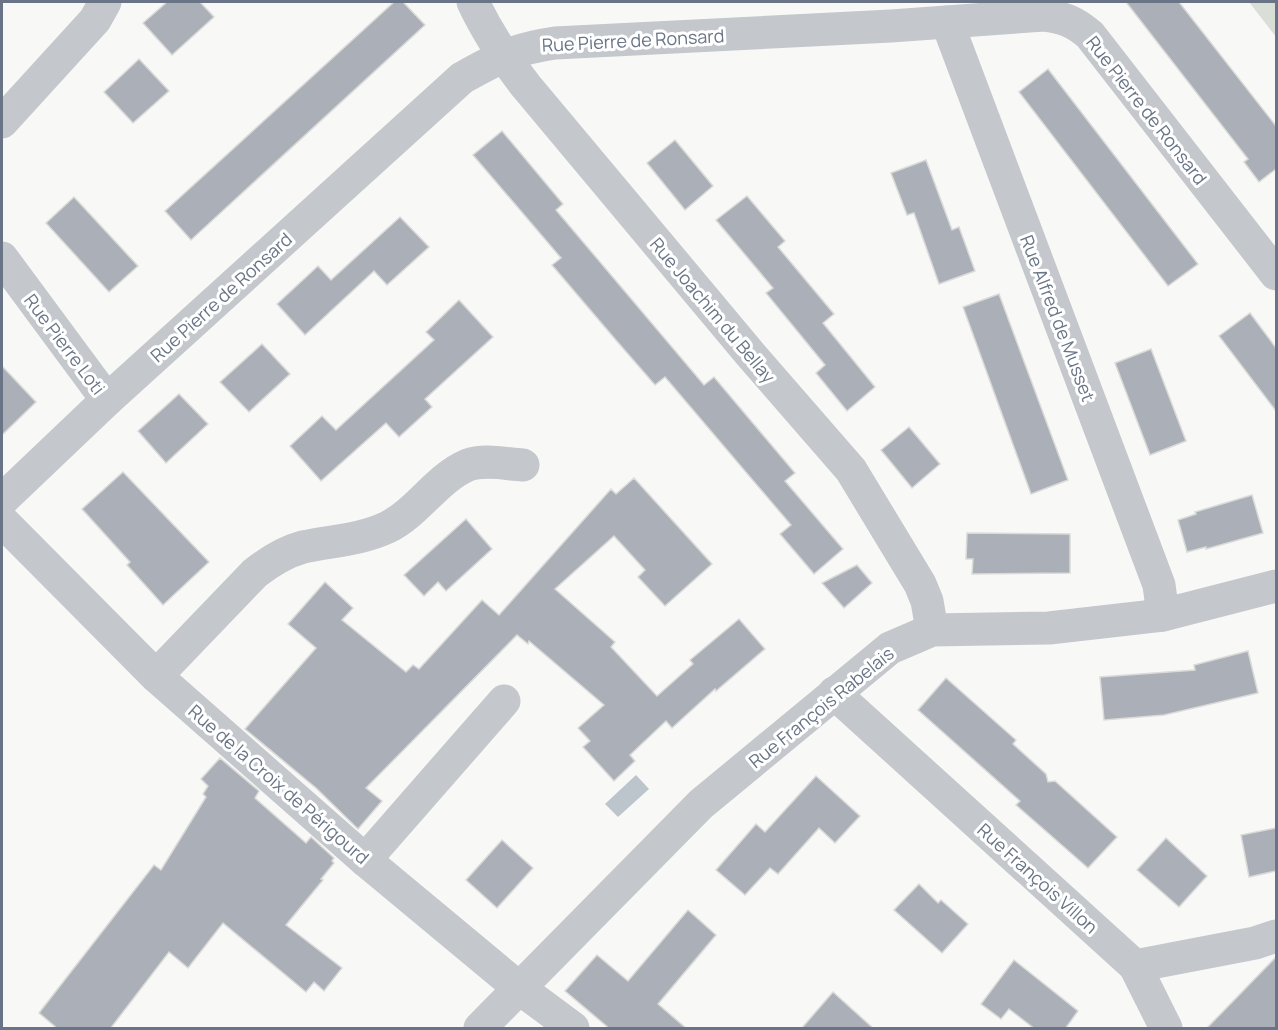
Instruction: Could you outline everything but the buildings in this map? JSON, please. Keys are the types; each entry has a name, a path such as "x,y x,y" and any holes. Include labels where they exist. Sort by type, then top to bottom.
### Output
{"street":[{"path":"2,122 95,20 105,2"},
{"name":"Rue Joachim du Bellay","path":"473,2 502,55 526,86 751,356 851,470 920,584 927,601 932,630"},
{"name":"Rue Pierre de Ronsard","path":"2,500 107,400 462,78 502,55 524,47 885,14 946,22 1044,15 1060,17 1077,24 1090,35 1276,274"},
{"name":"Rue Alfred de Musset","path":"946,22 1159,585 1163,615"},
{"name":"Rue Pierre Loti","path":"2,258 107,400"},
{"path":"156,676 255,573 269,562 302,548 349,540 390,526 456,471 471,464 523,465"},
{"name":"Rue de la Croix de Périgourd","path":"2,521 156,676 365,860 519,988 573,1029"},
{"name":"Rue François Rabelais","path":"480,1029 701,804 890,648 932,630 1049,628 1163,615 1276,586"},
{"name":"Rue François Villon","path":"834,693 1135,966"},
{"path":"365,860 504,701"},
{"path":"1166,1029 1135,966 1255,943 1276,936"}],"shaded area":[{"path":"1249,2 1276,2 1276,37"},
{"path":"636,775 649,789 618,817 605,804"}]}
